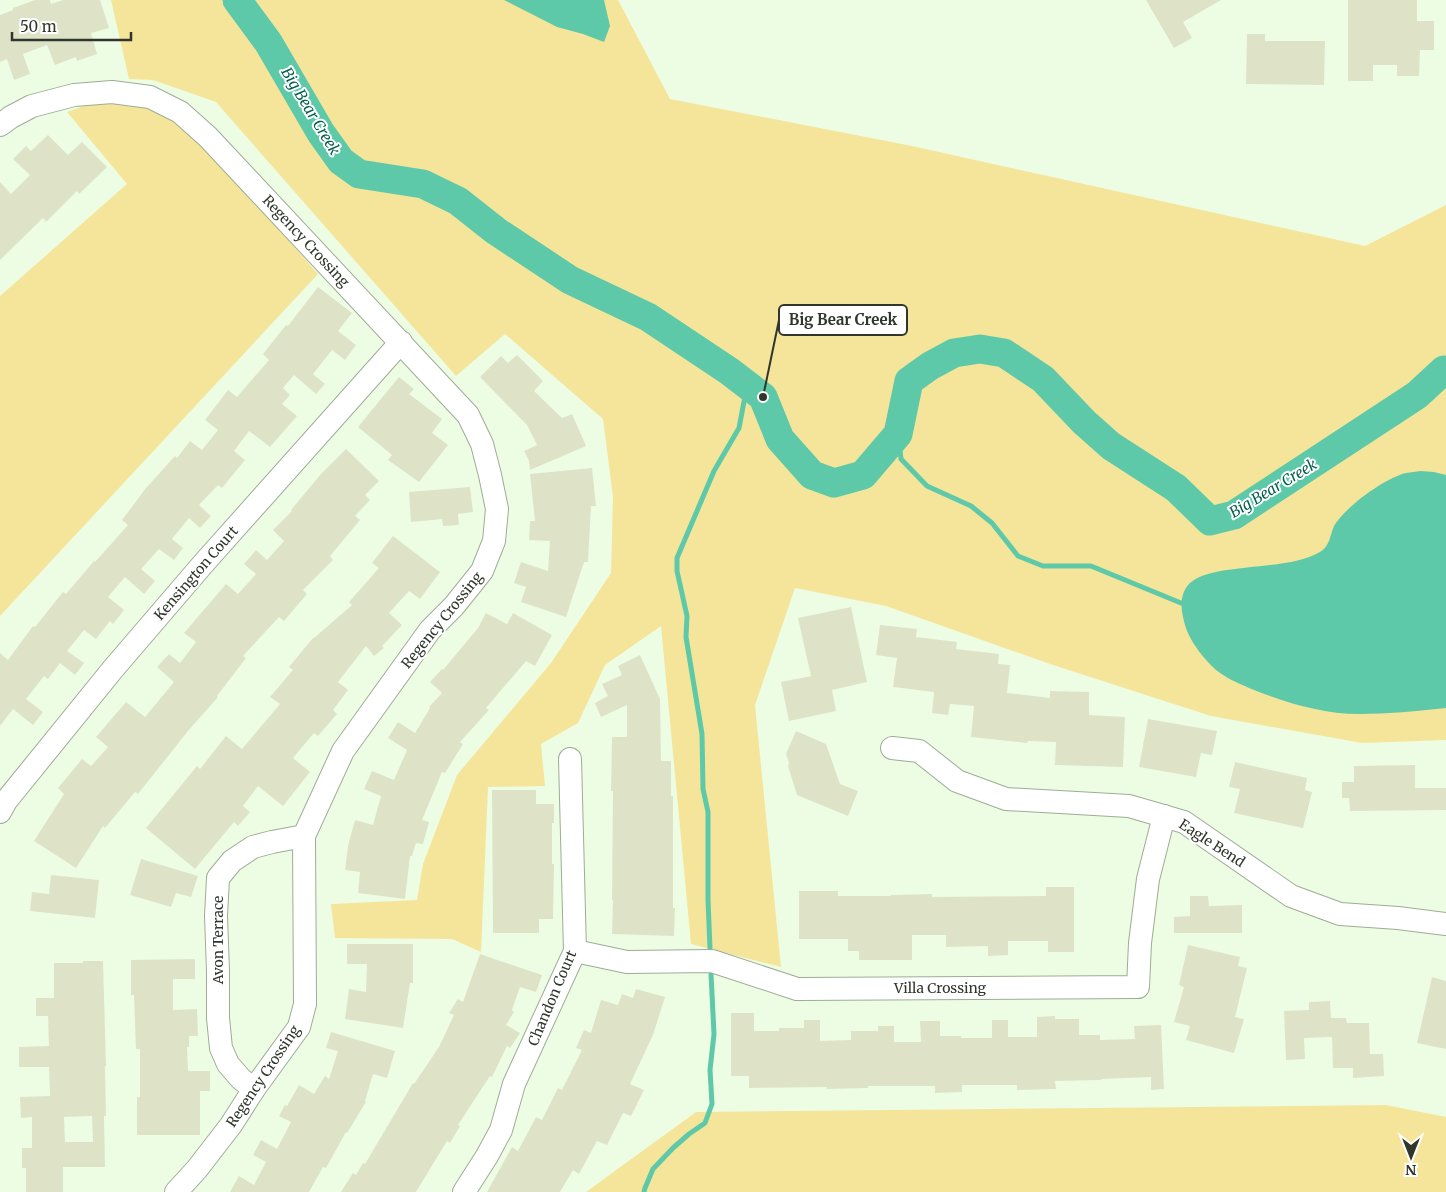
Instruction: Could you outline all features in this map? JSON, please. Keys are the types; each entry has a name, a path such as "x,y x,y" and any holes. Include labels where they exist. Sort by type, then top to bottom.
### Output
{"street":[{"name":"Regency Crossing","path":"0,125 32,106 74,95 112,92 150,98 180,112 208,137 468,415 482,444 497,509 494,541 482,572 454,606 430,630 343,751 304,836 306,1004 299,1027 254,1089 231,1125 197,1169 176,1192"},
{"name":"Kensington Court","path":"0,812 6,801 113,669 203,564 401,342"},
{"name":"Eagle Bend","path":"892,748 919,751 957,782 1006,799 1129,806 1184,822 1291,896 1340,914 1446,924"},
{"name":"Chandon Court","path":"464,1192 501,1130 514,1084 575,951 570,759"},
{"name":"Villa Crossing","path":"575,951 627,962 712,961 797,989 1138,987 1140,942 1148,879 1164,816"},
{"name":"Avon Terrace","path":"254,1089 234,1072 221,1048 218,1018 216,916 218,878 232,861 253,847 304,836"}],"shaded area":[{"path":"111,0 618,0 670,99 912,146 1365,246 1446,205 1446,740 1362,743 1211,716 1053,665 886,606 795,588 755,705 781,967 691,944 661,626 605,665 578,723 541,744 545,786 488,787 481,952 452,939 335,938 331,904 417,900 423,864 457,775 551,663 611,573 613,497 603,419 505,334 456,376 216,102 153,80 129,79"},
{"path":"504,0 604,0 610,26 604,42 557,27"},
{"path":"95,102 143,102 191,129 318,274 0,616 0,296 127,184 67,112"},
{"path":"1421,471 1446,475 1446,708 1392,713 1359,714 1331,712 1303,706 1249,688 1220,673 1203,657 1189,636 1182,613 1183,595 1189,584 1200,577 1214,573 1289,562 1320,552 1328,544 1339,518 1356,502 1397,476"},
{"path":"1386,1105 1446,1117 1446,1192 586,1192 696,1112"}],"building":[{"path":"35,0 50,0 51,4 63,0 100,0 109,28 91,33 97,54 77,61 76,57 55,65 47,45 23,54 30,74 14,80 7,59 0,62 0,15"},
{"path":"1146,0 1221,0 1183,22 1192,38 1174,48"},
{"path":"1348,0 1417,0 1417,21 1434,21 1434,50 1420,50 1419,76 1397,76 1397,65 1373,65 1373,81 1348,81"},
{"path":"1247,34 1265,34 1265,41 1325,41 1324,85 1246,84"},
{"path":"48,135 68,155 82,142 107,167 79,194 77,191 46,222 43,218 0,260 0,182 11,194 30,175 13,159 26,146 31,151"},
{"path":"318,287 352,313 338,331 356,345 345,360 332,350 313,374 325,384 316,394 294,375 283,388 290,395 282,404 297,416 270,447 249,431 234,451 245,460 222,488 218,485 199,505 211,516 200,528 189,518 172,539 183,548 174,560 159,549 141,569 155,581 144,594 125,577 108,597 124,610 113,624 110,621 96,639 84,630 67,651 84,663 75,675 60,663 48,679 44,676 26,699 43,712 33,725 13,709 0,726 0,653 8,660 33,626 35,627 63,592 66,594 128,525 122,520 146,488 175,456 177,458 190,441 202,450 218,430 205,420 228,390 237,397 269,360 263,354 286,325 288,326"},
{"path":"517,355 543,381 534,391 562,418 572,414 586,446 530,470 529,461 524,451 537,445 527,425 480,377 501,356 508,363"},
{"path":"399,377 414,389 409,394 442,419 432,433 448,445 419,482 388,460 392,455 358,427"},
{"path":"346,449 379,481 365,495 370,500 355,516 360,520 330,556 333,560 303,590 307,594 284,621 279,617 243,656 246,658 218,697 188,731 138,794 135,792 105,828 103,826 76,868 34,841 64,794 58,788 82,759 91,766 108,747 96,737 126,702 145,717 174,682 157,667 169,654 180,663 196,642 184,633 226,584 238,594 256,574 244,564 256,550 267,560 284,541 273,530 292,511 321,474"},
{"path":"592,468 596,506 591,506 588,562 584,562 566,617 521,602 526,587 514,583 521,562 548,571 550,541 529,540 530,521 535,521 530,474"},
{"path":"470,487 473,512 458,514 459,525 443,526 442,519 411,522 409,492"},
{"path":"393,536 440,572 420,599 409,591 389,613 402,625 382,646 384,648 374,656 366,646 338,682 348,690 333,710 337,714 318,736 314,733 293,758 310,772 283,806 258,786 243,806 250,812 238,826 234,822 195,869 146,828 197,766 200,769 226,736 242,749 280,704 270,697 293,670 289,667 313,638 352,605 349,602 379,568 372,563"},
{"path":"851,607 867,682 832,690 836,711 789,721 781,682 811,676 798,618"},
{"path":"486,613 507,624 513,613 552,635 535,666 526,661 486,708 489,710 460,742 463,744 445,773 442,772 422,820 429,822 423,844 416,843 412,856 410,856 405,899 358,893 360,872 345,870 348,846 355,820 373,825 381,796 364,789 372,771 394,780 407,750 388,738 398,722 415,733 429,707 442,693 430,682 443,670 478,628"},
{"path":"880,625 917,629 916,637 957,642 956,649 999,654 998,664 1010,665 1007,693 1050,698 1050,691 1089,692 1089,715 1125,717 1123,767 1055,765 1056,742 1028,741 1027,743 971,737 974,706 950,704 948,715 932,713 934,692 893,687 897,658 876,655"},
{"path":"640,655 660,699 661,761 671,761 674,936 612,934 612,737 627,737 627,705 601,717 595,703 608,696 602,684 622,675 618,666"},
{"path":"1148,719 1217,731 1212,755 1201,753 1196,777 1139,767"},
{"path":"796,731 826,744 840,784 858,791 848,816 797,795 786,754"},
{"path":"1235,762 1307,778 1305,790 1312,792 1303,828 1234,813 1240,789 1229,787"},
{"path":"1415,765 1415,788 1446,788 1446,810 1350,811 1349,798 1342,798 1342,782 1354,782 1354,766"},
{"path":"492,790 536,790 536,804 554,804 554,823 552,823 552,864 554,864 553,919 539,919 539,933 493,933"},
{"path":"141,859 198,876 191,897 176,893 171,907 130,895"},
{"path":"51,875 99,880 95,918 30,911 32,892 49,894"},
{"path":"1046,887 1074,887 1074,952 1048,952 1048,941 1008,941 1008,955 988,956 988,946 946,947 946,935 912,935 912,960 859,960 859,951 848,951 848,939 799,939 799,891 838,891 838,896 932,894 932,897 1046,896"},
{"path":"1190,896 1208,896 1209,906 1242,905 1242,933 1174,933 1174,917 1190,916"},
{"path":"347,944 413,944 413,983 410,983 403,1028 345,1019 349,989 366,992 367,964 347,964"},
{"path":"1188,945 1240,957 1238,966 1247,968 1235,1017 1244,1019 1234,1053 1186,1040 1190,1026 1174,1022 1184,987 1179,985"},
{"path":"480,954 542,975 536,992 520,987 512,1010 514,1012 506,1025 520,1033 510,1048 507,1046 492,1077 490,1076 458,1125 460,1126 450,1143 447,1141 416,1192 341,1192 353,1173 356,1175 363,1163 365,1164 413,1083 439,1047 454,1015 449,1013 458,999 463,1002"},
{"path":"195,959 195,979 173,979 173,1010 197,1009 198,1036 189,1036 189,1047 187,1047 188,1071 210,1071 210,1091 200,1091 200,1135 137,1135 137,1097 140,1097 140,1049 136,1049 134,995 131,995 131,960"},
{"path":"83,961 103,961 106,1066 106,1116 104,1116 105,1167 63,1167 63,1192 26,1192 26,1168 22,1168 22,1148 32,1148 32,1117 21,1118 20,1097 50,1096 49,1067 19,1067 19,1047 49,1046 48,1016 36,1016 36,998 54,998 54,963 83,963","holes":["92,1116 93,1142 65,1142 64,1117"]},
{"path":"1432,977 1446,981 1446,1049 1417,1043"},
{"path":"636,989 665,997 653,1035 630,1084 644,1090 631,1116 623,1113 607,1145 597,1141 579,1174 573,1170 560,1192 487,1192 512,1147 518,1151 536,1117 542,1120 558,1088 562,1090 582,1050 576,1048 584,1030 591,1033 601,1000 618,1005 622,994 633,998"},
{"path":"1330,1001 1331,1018 1346,1018 1347,1023 1369,1023 1370,1054 1383,1054 1384,1076 1353,1078 1353,1068 1333,1068 1332,1037 1304,1038 1305,1059 1286,1060 1284,1011 1309,1010 1309,1002"},
{"path":"731,1013 754,1013 754,1031 804,1028 804,1020 820,1020 820,1041 851,1040 851,1031 878,1031 878,1026 894,1026 894,1042 921,1042 920,1021 940,1021 940,1036 961,1036 961,1038 992,1038 992,1020 1008,1020 1008,1037 1037,1037 1037,1017 1055,1016 1055,1019 1079,1019 1079,1035 1100,1035 1100,1040 1135,1039 1134,1026 1161,1025 1164,1089 1151,1090 1151,1077 1055,1081 1056,1089 1017,1090 1017,1085 962,1085 962,1092 935,1093 935,1086 868,1086 868,1088 827,1089 827,1087 749,1088 749,1076 731,1076"},
{"path":"331,1032 395,1051 387,1078 373,1074 366,1102 346,1132 326,1168 323,1167 309,1192 230,1192 239,1176 254,1185 266,1162 253,1155 261,1140 277,1149 291,1122 279,1116 299,1085 314,1094 325,1076 329,1079 338,1051 326,1048"}],"waterway":[{"name":"Big Bear Creek","path":"237,0 268,42 321,133 341,161 359,174 423,184 458,201 496,231 570,280 648,317 729,371 763,397 780,439 812,475 834,483 863,475 898,434 909,381 930,366 954,353 980,349 1004,353 1043,379 1084,422 1111,446 1176,488 1210,521 1234,515 1417,395 1444,370"},
{"path":"710,948 708,812 703,789 702,734 686,637 687,616 677,571 677,558 714,471 739,428 747,386"},
{"path":"898,434 901,459 927,486 971,506 992,523 1018,556 1043,566 1091,566 1181,603 1186,603"},
{"path":"644,1192 653,1169 673,1148 705,1123 712,1104 710,1070 714,1034 711,974"}],"place":[{"name":"Big Bear Creek","path":"763,397"}]}
